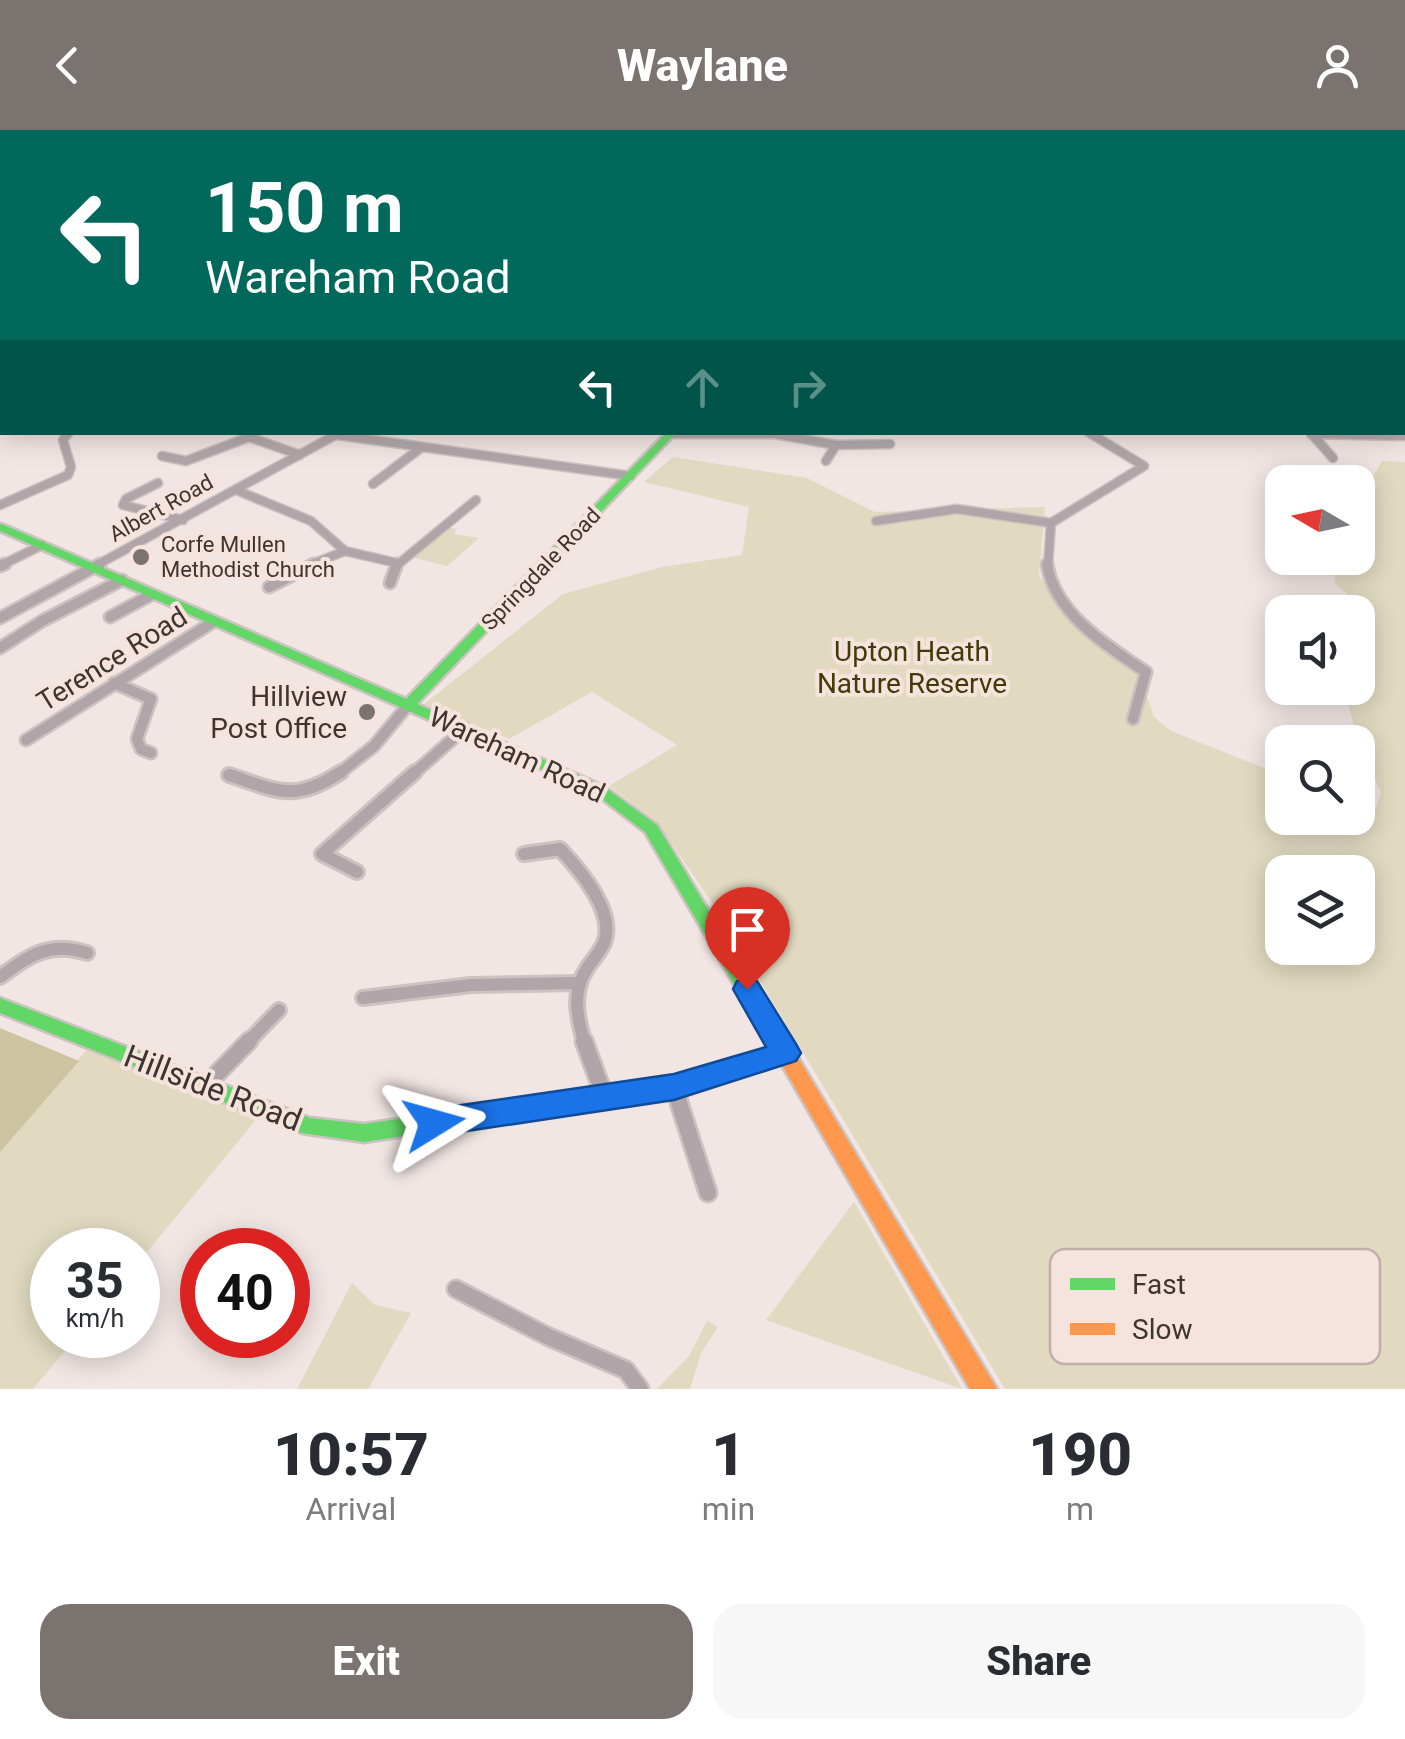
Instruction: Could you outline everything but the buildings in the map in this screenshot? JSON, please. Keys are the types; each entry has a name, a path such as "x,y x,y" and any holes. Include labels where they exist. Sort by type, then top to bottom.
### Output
{"street":[{"path":"0,505 68,475 71,467 63,440 67,435"},
{"path":"162,456 186,460 250,435 300,455"},
{"name":"Albert Road","path":"0,618 337,435"},
{"path":"345,435 631,476"},
{"name":"Springdale Road","path":"408,705 670,435"},
{"path":"781,435 836,445 890,444"},
{"path":"876,521 956,509 1051,522 1144,466 1093,435"},
{"path":"1313,435 1334,458"},
{"path":"1374,435 1405,436"},
{"path":"826,460 836,445"},
{"path":"372,484 422,447"},
{"path":"158,483 126,498 123,506 183,520"},
{"path":"236,490 312,520 328,540 346,551 397,564"},
{"path":"390,583 397,564 476,500"},
{"path":"1051,522 1046,556 1050,579 1096,640 1146,672 1132,719"},
{"name":"Wareham Road","path":"0,527 598,788 652,830 984,1389"},
{"path":"0,566 42,545"},
{"path":"269,587 293,572 346,551"},
{"path":"0,648 122,580"},
{"path":"110,618 150,595"},
{"name":"Terence Road","path":"30,735 213,622"},
{"path":"114,683 152,699 137,739 142,749 151,754"},
{"path":"229,775 288,794 319,788 402,720 408,705"},
{"path":"357,872 322,854 465,728"},
{"path":"524,854 560,849 571,858 607,922 606,939 578,983 578,1017 605,1098"},
{"path":"0,977 51,945 61,943 87,954"},
{"path":"364,998 426,987 523,981 578,983"},
{"name":"Hillside Road","path":"0,1004 308,1127 364,1133 674,1087 786,1053"},
{"path":"205,1086 278,1010"},
{"path":"674,1087 708,1193"},
{"path":"456,1288 548,1336 626,1370 640,1389"}],"green space":[{"name":"Upton Heath Nature Reserve","path":"673,457 807,478 875,512 1045,507 1039,576 1110,657 1139,674 1154,717 1171,731 1265,768 1265,835 1375,835 1375,811 1381,793 1375,779 1375,725 1353,725 1349,705 1375,705 1375,595 1348,595 1335,583 1335,575 1375,575 1375,473 1382,461 1405,462 1405,1389 1005,1389 718,911 656,821 609,786 677,745 592,692 509,739 424,704 563,594 662,567 742,555 749,507 644,482"},
{"path":"445,527 457,529 454,534 479,538 447,566 411,557"},
{"path":"89,1047 259,1116 160,1236 160,1228 30,1228 30,1358 59,1358 33,1389 0,1389 0,1152"},
{"path":"854,1202 962,1389 766,1320"},
{"path":"352,1283 375,1305 411,1313 368,1389 297,1389"},
{"path":"707,1321 718,1327 701,1353 690,1389 657,1389 689,1356"}],"shaded area":[{"path":"0,1028 79,1061 0,1152"}],"traffic: fast":[{"path":"408,705 670,435"},
{"path":"0,527 598,789 651,829 745,986"},
{"path":"0,1005 309,1127 364,1133 674,1087 786,1053"}],"traffic: slow":[{"path":"745,986 984,1389"}],"place":[{"name":"Corfe Mullen Methodist Church","path":"141,557"},
{"name":"Hillview Post Office","path":"367,712"}],"route":[{"path":"434,1123 674,1087 786,1053 747,989"}]}
